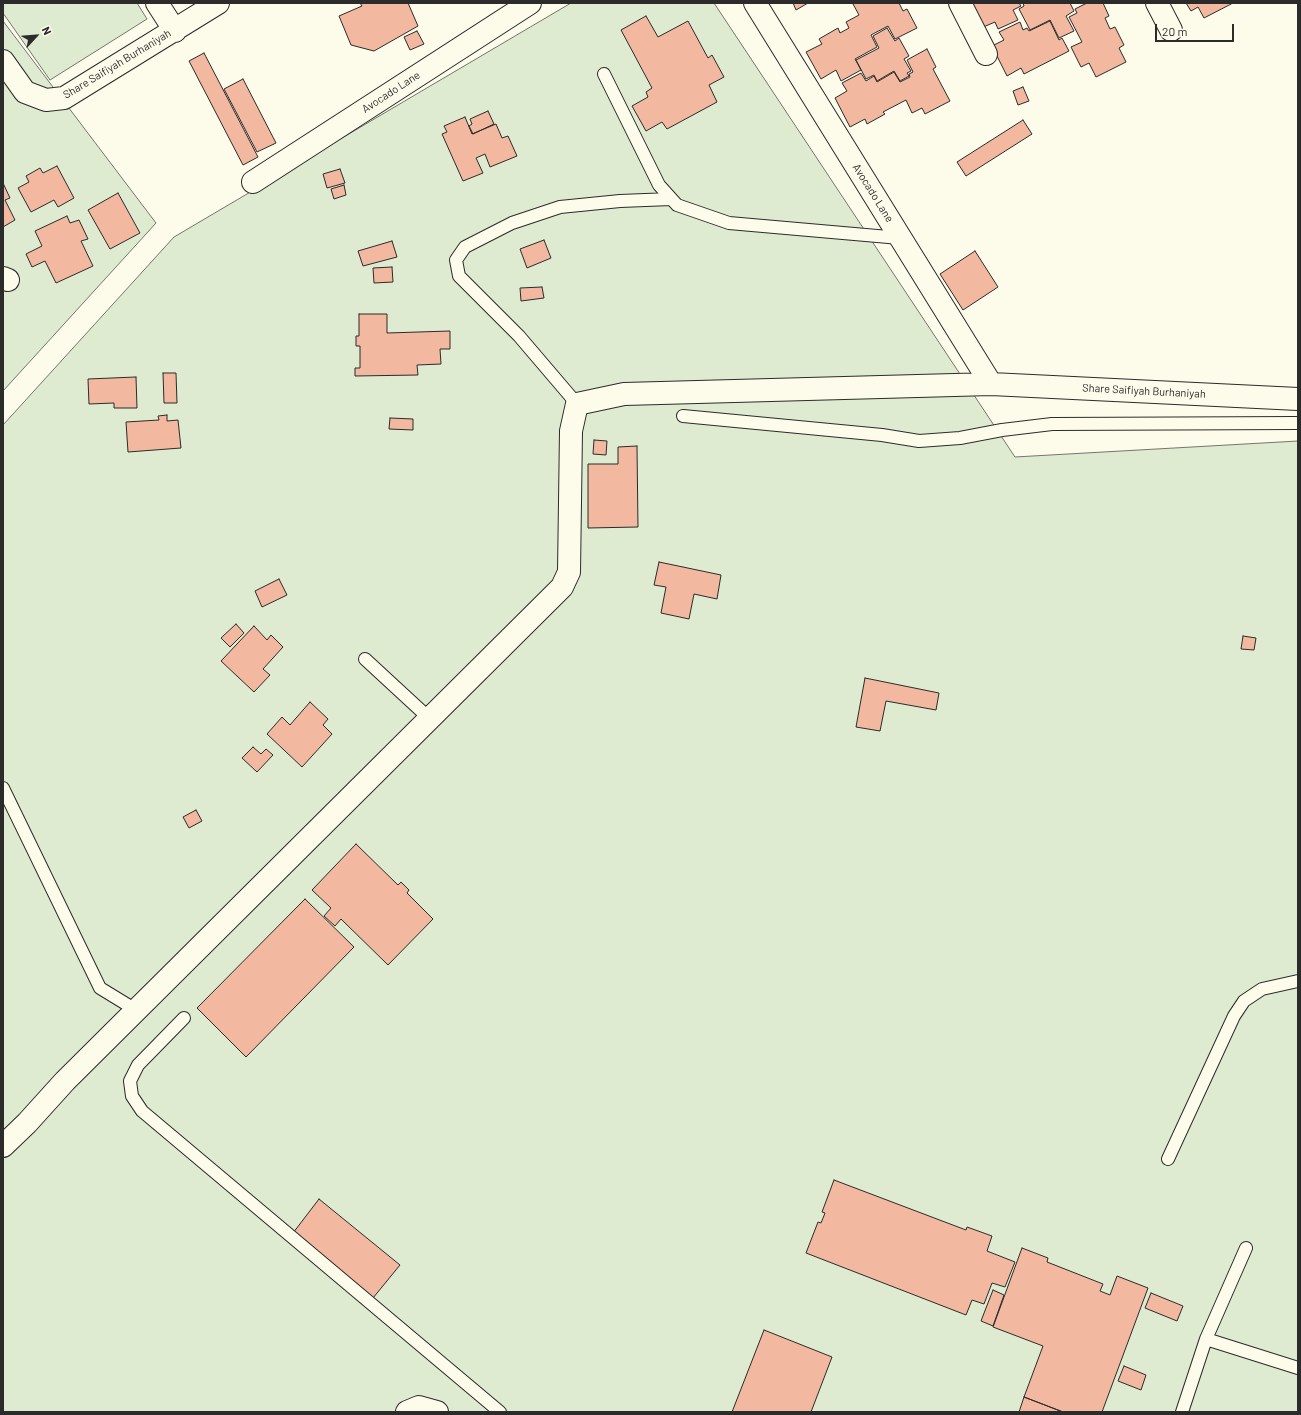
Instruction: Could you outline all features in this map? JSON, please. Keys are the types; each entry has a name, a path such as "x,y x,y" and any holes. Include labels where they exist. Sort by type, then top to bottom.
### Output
{"street":[{"path":"157,3 175,30"},
{"name":"Share Saifiyah Burhaniyah","path":"3,61 25,92 46,100 64,98 218,3"},
{"name":"Avocado Lane","path":"253,182 530,3"},
{"name":"Avocado Lane","path":"755,3 991,384"},
{"path":"960,3 986,54"},
{"path":"1157,3 1171,30"},
{"name":"Share Saifiyah Burhaniyah","path":"577,404 624,394 991,384 1298,399"},
{"path":"3,1146 136,1010 562,587 569,572 571,431 577,404"},
{"path":"407,1412 419,1407 437,1412"}],"lane":[{"path":"604,74 659,185 676,205 691,212 729,224 900,238"},
{"path":"577,404 519,336 458,276 456,260 465,247 512,223 560,207 620,201 671,199"},
{"path":"683,416 882,435 919,441 960,438 1002,430 1052,424 1298,423"},
{"path":"365,659 430,719"},
{"path":"3,788 100,988 136,1010"},
{"path":"1168,1159 1234,1016 1244,1001 1262,989 1298,981"},
{"path":"184,1018 138,1065 130,1081 132,1096 142,1110 500,1412"},
{"path":"1182,1412 1206,1339 1246,1248"},
{"path":"1206,1339 1298,1368"}],"green space":[{"path":"3,3 137,3 147,19 50,80 3,13"},
{"path":"571,3 714,3 1015,457 1298,441 1298,1412 3,1412 3,425 174,237"},
{"path":"3,21 156,223 3,391"}],"building":[{"path":"360,3 408,3 418,26 374,51 351,45 339,16 362,6"},
{"path":"793,3 808,3 796,10"},
{"path":"899,3 903,11 907,9 917,28 895,39 888,26 871,35 877,47 855,59 861,70 841,81 836,70 821,79 806,52 822,44 819,39 838,28 840,33 849,28 846,22 859,15 853,4"},
{"path":"969,3 1019,3 1021,6 1013,10 1018,20 998,29 995,22 981,28"},
{"path":"1023,3 1070,3 1074,11 1066,16 1074,31 1059,38 1050,20 1030,30 1019,9 1024,6"},
{"path":"1087,3 1103,3 1109,16 1105,18 1110,29 1115,27 1124,45 1119,48 1126,62 1096,77 1089,63 1081,67 1071,47 1082,42 1069,17 1077,13 1075,9"},
{"path":"1186,3 1233,3 1204,18 1198,7 1191,11"},
{"path":"646,16 658,37 688,21 708,58 712,55 724,77 709,85 717,102 667,129 662,122 646,131 632,106 648,97 646,92 652,88 621,30"},
{"path":"1050,21 1059,40 1062,38 1069,51 1024,74 1021,68 1007,76 992,46 1004,40 999,32 1020,22 1023,30 1027,28 1029,31"},
{"path":"887,28 895,41 899,38 909,56 904,59 911,71 907,73 909,76 900,81 894,71 877,81 874,75 866,79 856,60 879,48 873,36"},
{"path":"417,31 424,44 410,50 404,37"},
{"path":"927,49 936,67 933,69 950,101 925,114 922,108 912,113 906,100 883,112 885,114 867,124 865,119 850,127 835,98 847,91 842,83 861,73 866,81 874,76 877,82 894,72 900,82 910,77 909,74 913,72 907,60"},
{"path":"204,53 258,157 243,165 189,61"},
{"path":"243,79 276,143 257,152 224,89"},
{"path":"1023,87 1029,101 1018,105 1013,91"},
{"path":"488,111 494,124 473,134 469,126 472,124 470,119"},
{"path":"465,117 472,134 496,124 502,138 508,136 517,156 490,167 485,154 476,158 483,173 463,181 442,134 447,132 444,126"},
{"path":"1023,120 1032,134 966,176 957,162"},
{"path":"57,166 74,198 58,207 54,200 31,212 18,188 29,182 26,176 40,168 43,173"},
{"path":"340,169 345,183 327,188 323,174"},
{"path":"3,183 10,198 5,200 15,220 3,227"},
{"path":"344,185 346,195 334,199 331,189"},
{"path":"118,193 140,233 110,249 88,210"},
{"path":"67,216 70,223 79,220 88,239 81,241 93,266 56,283 45,261 32,267 26,254 42,246 35,231"},
{"path":"544,240 551,258 527,268 520,249"},
{"path":"392,241 397,257 363,266 358,251"},
{"path":"975,251 998,287 963,310 940,274"},
{"path":"392,267 393,282 374,283 373,268"},
{"path":"542,287 544,298 521,301 520,288"},
{"path":"359,314 387,314 387,333 450,331 450,349 440,349 441,364 417,365 418,375 355,376 355,368 360,368 360,346 356,346 356,336 359,336"},
{"path":"163,373 176,373 177,403 164,403"},
{"path":"136,377 137,408 114,408 114,403 89,404 88,379"},
{"path":"167,415 167,421 178,420 181,448 128,452 126,422 159,420 158,416"},
{"path":"390,418 413,419 413,430 389,429"},
{"path":"594,440 607,441 606,455 593,454"},
{"path":"637,446 638,527 588,528 588,464 618,464 618,447"},
{"path":"659,562 721,575 717,599 694,594 689,619 661,613 666,587 654,585"},
{"path":"279,579 287,595 262,607 255,591"},
{"path":"236,624 244,633 230,647 221,638"},
{"path":"254,626 267,640 271,635 283,647 263,669 270,675 254,692 221,661"},
{"path":"1243,636 1256,638 1254,650 1241,649"},
{"path":"865,678 939,693 936,710 886,701 880,731 856,727"},
{"path":"310,702 328,719 323,725 332,734 302,767 267,734 282,717 290,725"},
{"path":"253,747 261,754 266,749 273,755 257,772 242,758"},
{"path":"196,810 202,821 189,828 183,817"},
{"path":"356,844 398,885 401,882 409,890 407,893 433,919 388,965 341,919 335,926 324,916 331,908 312,890"},
{"path":"305,899 354,947 246,1057 197,1008"},
{"path":"834,1180 966,1230 967,1227 992,1236 987,1251 1015,1262 1005,1287 992,1283 984,1304 972,1300 966,1315 806,1253 818,1222 821,1223 825,1213 822,1212"},
{"path":"319,1199 400,1265 373,1298 293,1233"},
{"path":"1022,1248 1048,1258 1047,1262 1103,1284 1100,1291 1110,1295 1117,1276 1148,1288 1102,1412 1063,1412 1024,1397 1043,1346 993,1327"},
{"path":"993,1290 1004,1295 993,1326 981,1321"},
{"path":"1151,1293 1183,1306 1177,1321 1145,1308"},
{"path":"764,1330 832,1357 811,1412 732,1412"},
{"path":"1124,1366 1146,1375 1141,1390 1118,1381"},
{"path":"1024,1397 1063,1412 1019,1412"}]}
